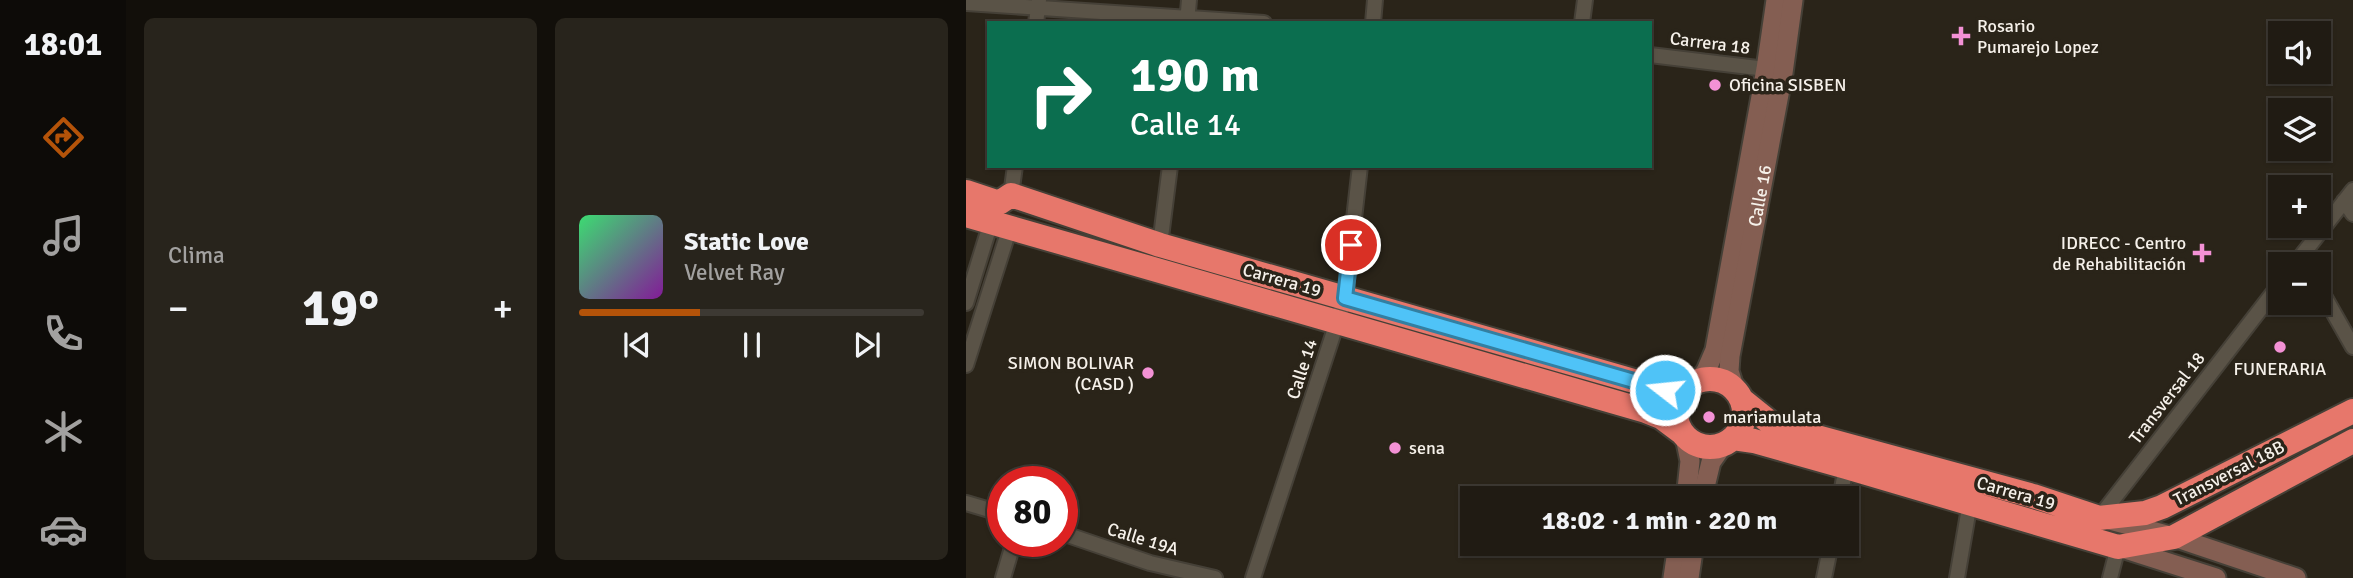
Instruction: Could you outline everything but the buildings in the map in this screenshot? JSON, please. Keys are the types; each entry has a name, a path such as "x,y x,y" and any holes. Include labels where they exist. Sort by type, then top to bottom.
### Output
{"highway":[{"name":"Carrera 19","path":"966,192 999,203 1011,195 1160,245 1665,390 1691,386"},
{"name":"Carrera 19","path":"966,215 1646,411 1661,417 1683,435"},
{"path":"1709,379 1721,380 1739,395 1744,418 1740,429 1728,442 1706,447 1695,444 1683,435 1676,414 1678,401 1691,386 1709,379"},
{"name":"Carrera 19","path":"1739,395 1773,425 2033,496 2092,527 2118,547"},
{"name":"Transversal 18B","path":"2092,527 2162,507 2353,411"},
{"name":"Transversal 18B","path":"2118,547 2174,537 2353,441"},
{"name":"Carrera 19","path":"1728,442 1754,442 1970,502 2092,527"}],"main road":[{"name":"Calle 16","path":"1691,386 1706,371 1715,350 1776,0"},
{"name":"Calle 16","path":"1739,395 1729,371 1730,356 1783,73 1793,0"},
{"path":"1683,435 1690,461 1687,486"},
{"path":"1705,486 1711,462 1728,442"},
{"name":"Carrera 19","path":"2092,527 2174,537 2296,578"},
{"name":"Carrera 19","path":"2118,547 2216,578"},
{"path":"1673,578 1676,556"},
{"path":"1689,578 1692,556"}],"street":[{"path":"1187,20 1189,0"},
{"path":"1373,21 1375,0"},
{"path":"1582,21 1585,0"},
{"path":"966,3 1038,4 1213,21"},
{"name":"Carrera 18","path":"1652,55 1766,69"},
{"path":"1011,195 1015,168"},
{"path":"1160,245 1170,168"},
{"name":"Calle 14","path":"1253,578 1345,298 1360,168"},
{"path":"2349,195 2353,214"},
{"path":"2308,252 2349,195"},
{"path":"966,303 1001,224"},
{"path":"966,365 1001,224"},
{"name":"Transversal 18","path":"2092,527 2268,299"},
{"path":"2331,306 2352,340"},
{"path":"1842,486 1846,467"},
{"path":"1957,578 1970,502"},
{"path":"966,503 987,509"},
{"name":"Calle 19A","path":"1078,540 1148,571 1214,578"},
{"path":"2110,578 2118,547"},
{"path":"1824,578 1828,556"},
{"path":"1003,578 1009,557"}],"place":[{"name":"Rosario Pumarejo Lopez","path":"1961,36"},
{"name":"Oficina SISBEN","path":"1715,85"},
{"name":"IDRECC - Centro de Rehabilitación","path":"2202,253"},
{"name":"FUNERARIA","path":"2280,347"},
{"name":"SIMON BOLIVAR (CASD )","path":"1148,373"},
{"name":"mariamulata","path":"1709,417"},
{"name":"sena","path":"1395,448"}],"route":[{"path":"1351,245 1345,298 1665,390"}]}
